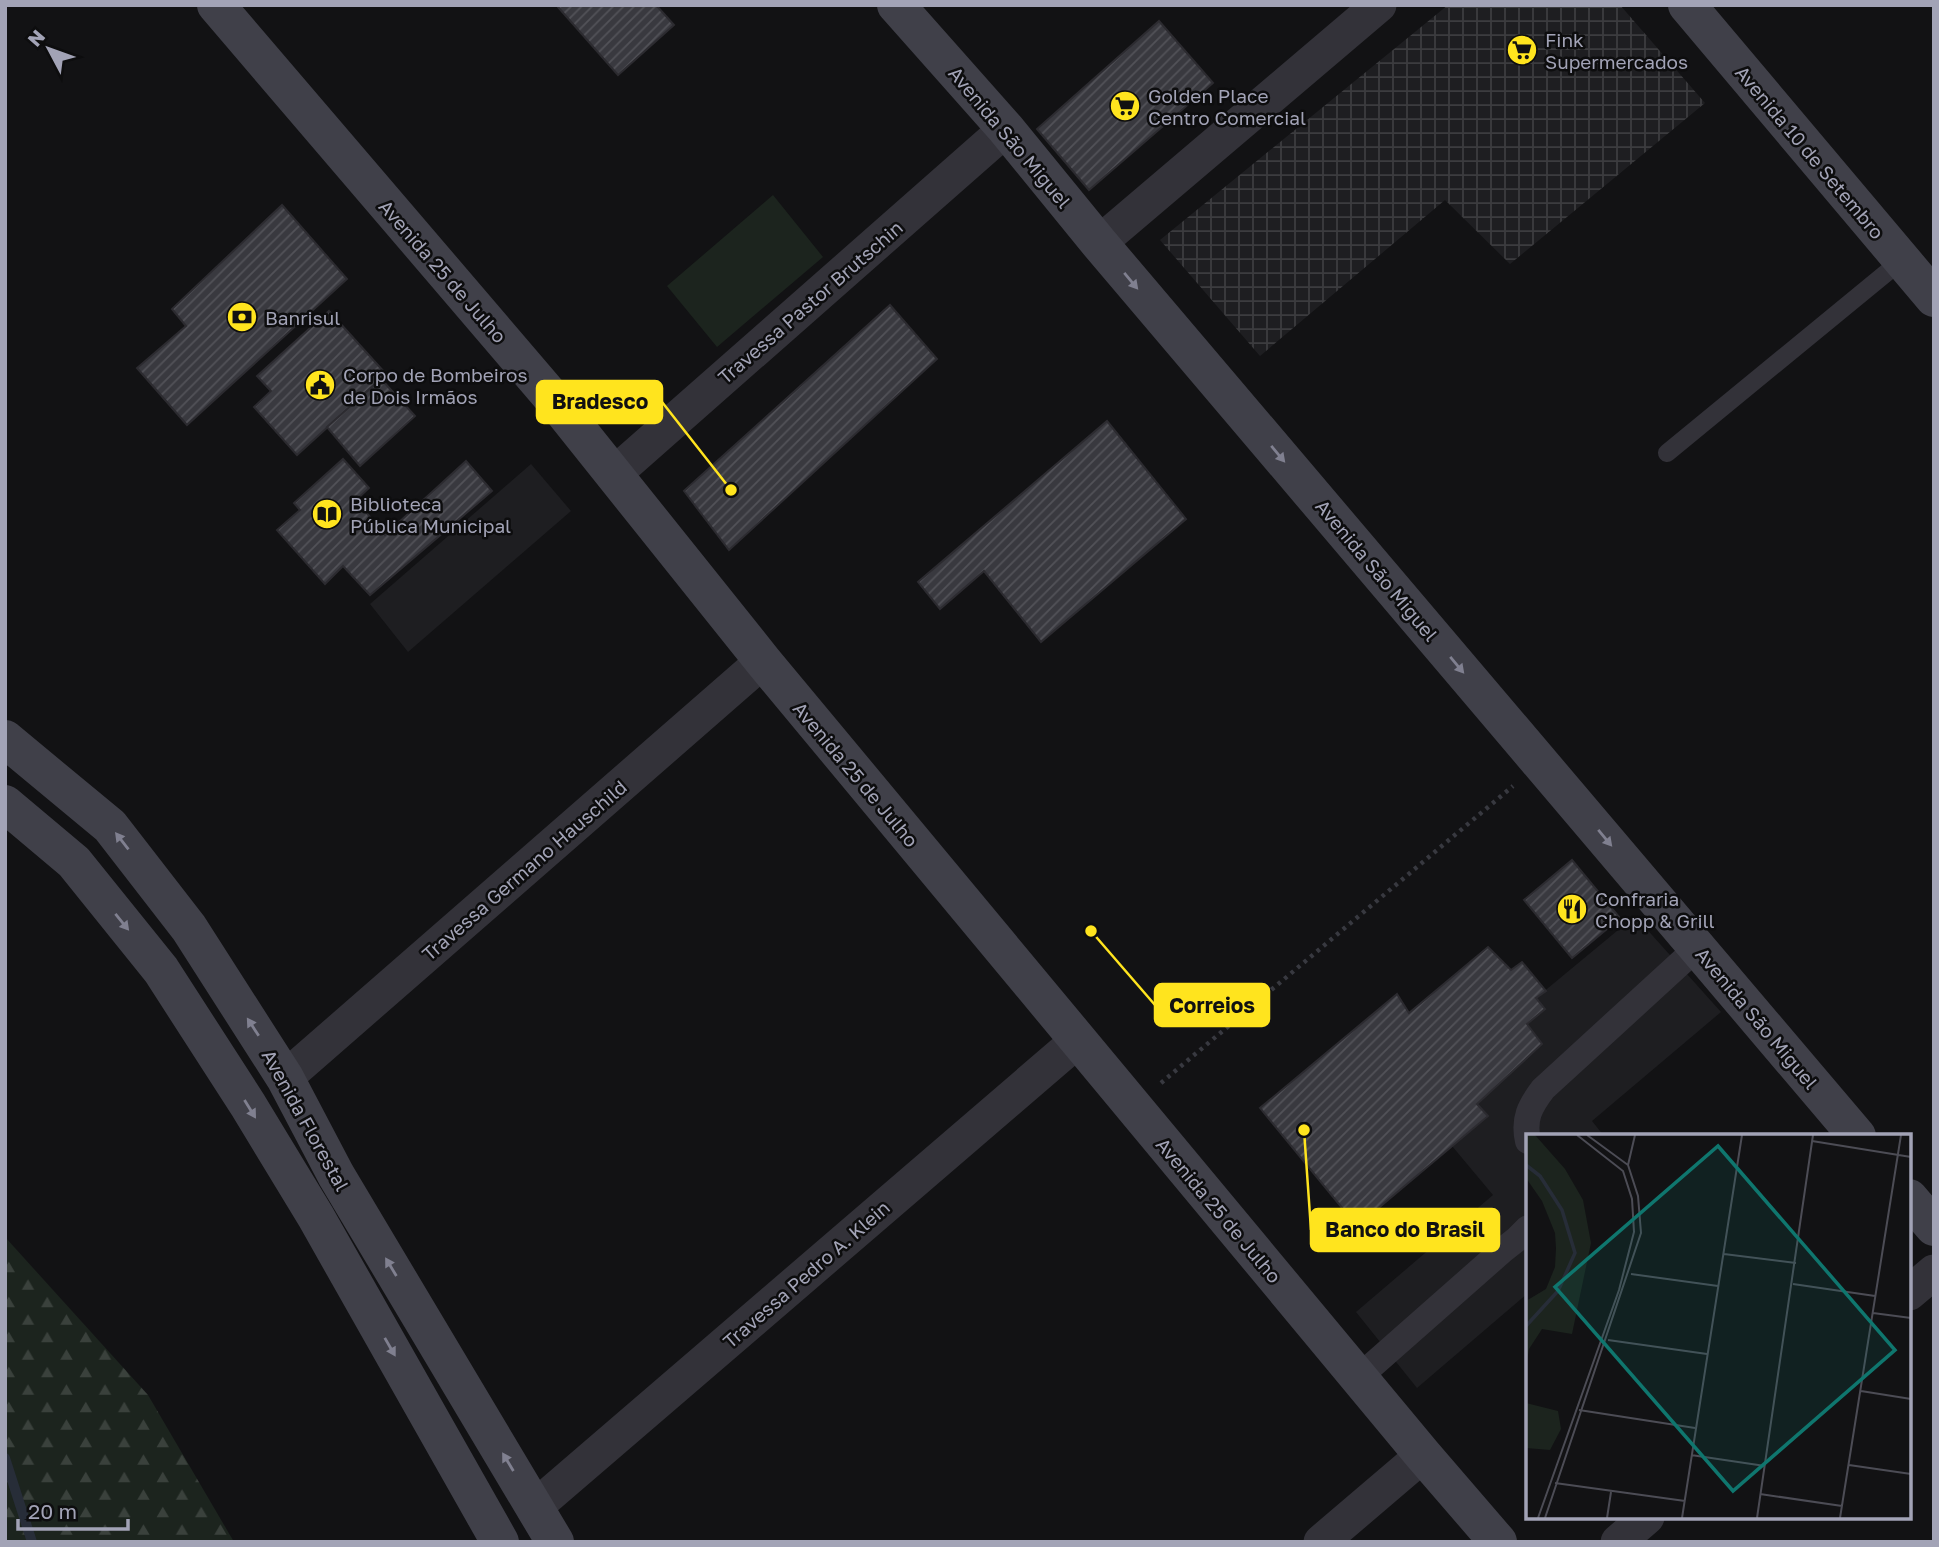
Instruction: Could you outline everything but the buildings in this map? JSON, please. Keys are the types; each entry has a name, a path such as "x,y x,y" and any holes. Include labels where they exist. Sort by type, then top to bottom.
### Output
{"main road":[{"name":"Avenida 25 de Julho","path":"216,5 559,406 763,661 1077,1041 1498,1542"},
{"name":"Avenida São Miguel","path":"896,5 1006,130 1855,1134"},
{"name":"Avenida 10 de Setembro","path":"1687,5 1934,298"},
{"name":"Avenida Florestal","path":"5,739 110,826 189,928 285,1078 336,1175 555,1542"},
{"name":"Avenida Florestal","path":"5,804 74,862 161,970 316,1217 500,1542"},
{"path":"1911,1200 1934,1227"}],"street":[{"path":"1099,243 1379,5"},
{"name":"Travessa Pastor Brutschin","path":"613,475 1006,130"},
{"name":"Travessa Germano Hauschild","path":"285,1078 763,661"},
{"path":"1526,1134 1527,1115 1543,1089 1698,947"},
{"name":"Travessa Pedro A. Klein","path":"535,1507 1077,1041"},
{"path":"1359,1377 1526,1230"},
{"path":"1911,1291 1934,1272"},
{"path":"1321,1542 1423,1455"},
{"path":"1618,1542 1645,1519"}],"lane":[{"path":"1667,453 1902,260"}],"path":[{"path":"1132,1107 1541,763"}],"shaded area":[{"path":"1448,5 1620,5 1705,103 1510,264 1445,200 1260,356 1160,240"},
{"path":"531,464 571,511 408,652 370,604"},
{"path":"1635,916 1721,1012 1592,1121 1602,1134 1526,1134 1526,1295 1417,1388 1356,1312 1493,1195 1452,1146 1477,1104 1542,1044 1527,1024 1545,1009 1536,998"}],"green space":[{"path":"773,195 823,257 717,347 667,286"},
{"path":"5,1237 148,1395 234,1542 5,1542"}],"waterway":[{"path":"5,1458 32,1542"}],"place":[{"name":"Fink Supermercados","path":"1522,50"},
{"name":"Golden Place Centro Comercial","path":"1125,106"},
{"name":"Banrisul","path":"242,317"},
{"name":"Corpo de Bombeiros de Dois Irmãos","path":"320,385"},
{"name":"Bradesco","path":"731,490"},
{"name":"Biblioteca Pública Municipal","path":"327,514"},
{"name":"Confraria Chopp & Grill","path":"1572,909"},
{"name":"Correios","path":"1091,931"},
{"name":"Banco do Brasil","path":"1304,1130"}]}
